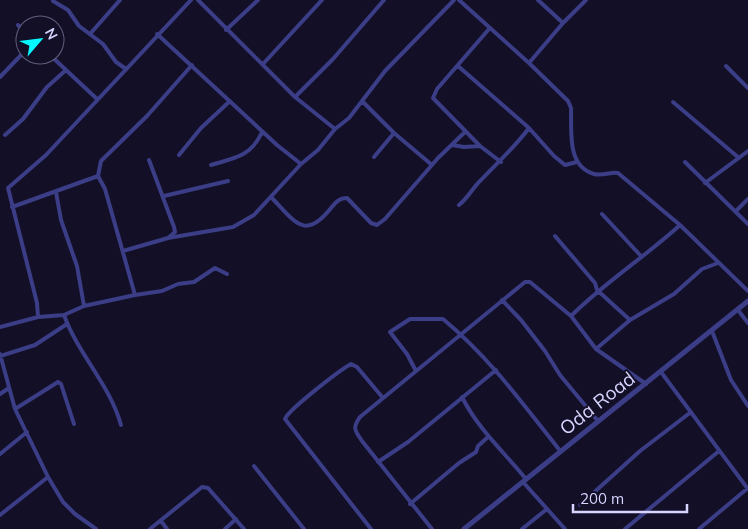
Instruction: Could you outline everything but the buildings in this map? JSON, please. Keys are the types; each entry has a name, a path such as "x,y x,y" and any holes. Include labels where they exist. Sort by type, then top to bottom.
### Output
{"street":[{"path":"90,34 120,0"},
{"path":"38,317 37,303 8,192 9,186 46,155 157,34 191,0"},
{"path":"198,0 226,30 295,96 335,129"},
{"path":"226,30 258,0"},
{"path":"263,64 322,0"},
{"path":"295,96 328,64 384,0"},
{"path":"123,251 168,238 233,227 254,215 272,198 301,164 318,150 335,129 349,118 386,71 454,0"},
{"path":"459,0 568,101 571,108 573,154 577,162 594,174 618,173 680,225 748,291"},
{"path":"538,0 562,23"},
{"path":"529,64 562,23 586,0"},
{"path":"53,1 68,10 79,26 104,45 116,62 126,68"},
{"path":"489,29 437,89 433,98 465,132 501,162"},
{"path":"157,34 264,133 301,164"},
{"path":"0,77 15,61"},
{"path":"61,65 97,99"},
{"path":"135,295 123,251 117,238 105,189 98,176 101,162 147,116 192,65"},
{"path":"458,66 529,128 554,156 565,164 577,162"},
{"path":"726,66 748,88"},
{"path":"5,135 22,119 47,87 66,70"},
{"path":"179,155 201,128 230,101"},
{"path":"362,101 394,133 432,165"},
{"path":"673,102 739,158"},
{"path":"459,205 470,196 480,180 501,162 529,128"},
{"path":"272,198 295,222 308,226 319,223 336,201 347,198 371,224 377,225 385,219 432,165 465,132"},
{"path":"211,165 249,151 256,144 261,134 264,133"},
{"path":"374,157 394,133"},
{"path":"452,145 464,147 480,146"},
{"path":"705,183 748,151"},
{"path":"149,160 175,229 168,238"},
{"path":"685,162 748,224"},
{"path":"12,208 98,176"},
{"path":"164,196 228,181"},
{"path":"56,192 62,220 77,266 84,306"},
{"path":"736,211 748,199"},
{"path":"602,214 641,256"},
{"path":"571,316 597,290 657,246 680,225"},
{"path":"556,236 595,283 597,290 630,320"},
{"path":"596,349 630,320 674,294 702,269 718,263"},
{"path":"0,328 38,317 64,315 84,306 162,291 178,284 194,282 215,268 226,274"},
{"path":"432,529 410,504 354,427 360,417 525,282 530,282 571,316 596,349 646,384"},
{"path":"502,300 521,320 545,351 560,375 598,421"},
{"name":"Oda Road","path":"464,529 748,301"},
{"path":"738,310 748,323"},
{"path":"64,315 67,324 110,396 121,425"},
{"path":"416,371 403,347 391,334 394,328 410,319 440,318 473,344 561,452"},
{"path":"67,324 34,345 0,355 15,409 48,477 64,502 75,514 96,529"},
{"path":"712,331 730,380 748,406"},
{"path":"371,529 285,419 286,415 341,369 351,364 357,367 383,398"},
{"path":"378,462 408,442 496,370"},
{"path":"661,372 748,489 699,529"},
{"path":"15,409 58,382 61,384 74,424"},
{"path":"0,394 9,388"},
{"path":"462,396 470,413 488,437 565,529"},
{"path":"580,505 640,451 691,412"},
{"path":"0,454 27,432"},
{"path":"410,504 458,463 476,452 478,446 488,437"},
{"path":"625,529 719,451"},
{"path":"254,466 304,529"},
{"path":"0,515 48,477"},
{"path":"150,529 202,487 208,488 244,529"},
{"path":"522,529 547,509"},
{"path":"225,529 236,519"},
{"path":"161,521 167,529"}]}
